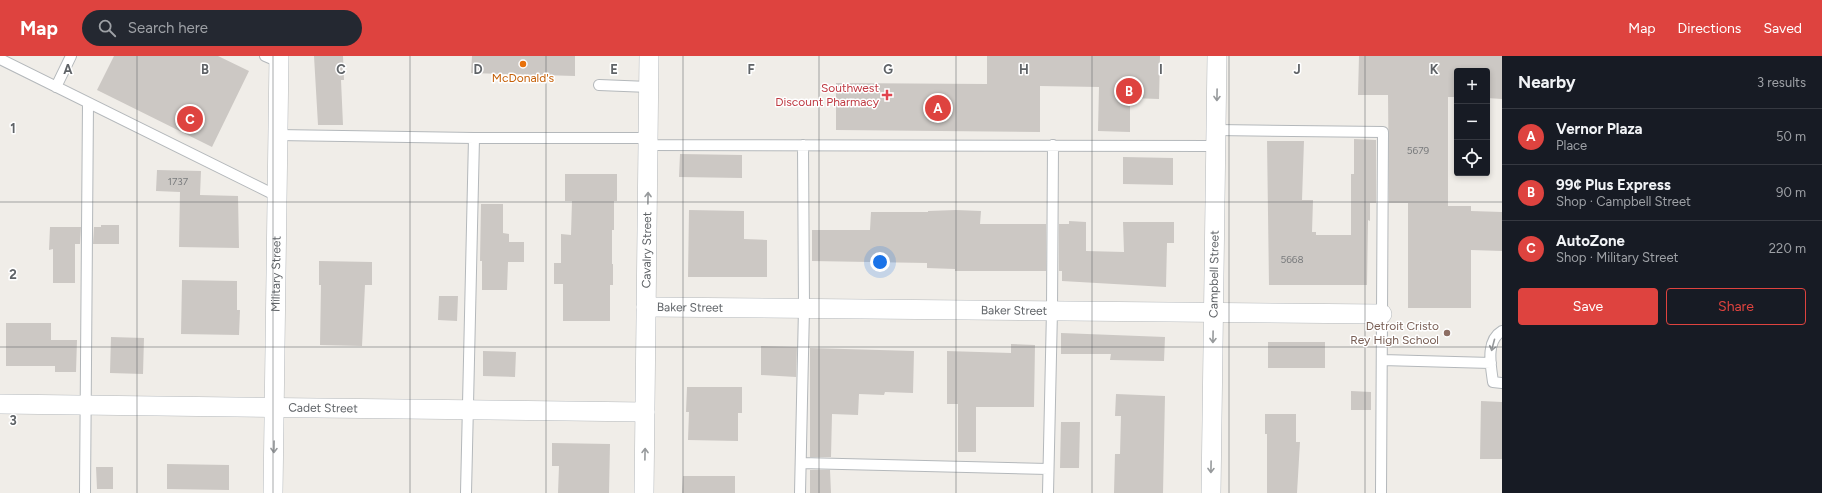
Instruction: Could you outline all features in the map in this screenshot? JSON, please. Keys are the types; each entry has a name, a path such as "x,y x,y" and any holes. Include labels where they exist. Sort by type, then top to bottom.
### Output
{"street":[{"name":"Cavalry Street","path":"644,493 649,56"},
{"name":"Campbell Street","path":"1211,493 1217,56"},
{"name":"Military Street","path":"273,493 277,135 274,58"},
{"name":"Baker Street","path":"646,307 1382,314"},
{"name":"Cadet Street","path":"0,404 645,412"}],"lane":[{"path":"56,87 71,56"},
{"path":"0,59 276,196"},
{"path":"599,85 649,87"},
{"path":"85,493 88,103"},
{"path":"277,135 803,145 1053,146 1383,132 1381,493"},
{"path":"466,493 474,138"},
{"path":"800,493 804,308 803,145"},
{"path":"1048,493 1052,310 1053,146"},
{"path":"1502,331 1491,344 1493,382 1502,383"},
{"path":"1382,360 1491,363"},
{"path":"801,463 1048,469"}],"building":[{"path":"114,56 218,56 249,71 212,147 97,90"},
{"path":"314,56 343,56 344,80 341,80 343,125 318,125"},
{"name":"McDonald's","path":"472,56 575,56 575,76 471,73"},
{"path":"987,56 1160,56 1159,99 1130,98 1130,132 1098,131 1099,87 1040,86 1040,132 836,130 836,83 987,84"},
{"name":"Detroit Cristo Rey High School","path":"1359,56 1502,56 1502,99 1490,98 1490,68 1454,68 1454,97 1448,97 1448,206 1471,206 1471,211 1502,212 1502,251 1471,250 1471,308 1408,308 1408,203 1389,203 1388,95 1358,95"},
{"path":"1354,139 1376,140 1376,203 1370,203 1370,221 1368,220 1367,285 1269,285 1267,141 1304,141 1302,200 1313,200 1312,232 1316,232 1316,235 1351,235 1351,174 1354,174"},
{"path":"680,154 742,155 742,178 679,177"},
{"path":"1123,157 1173,158 1173,185 1123,184"},
{"path":"157,170 201,171 200,195 238,196 239,248 179,247 180,192 156,191"},
{"path":"565,174 617,174 617,201 614,201 614,230 612,230 613,285 610,285 610,321 563,321 563,284 554,284 554,263 561,263 561,234 571,235 572,201 565,201"},
{"path":"481,204 503,204 503,233 509,234 509,242 524,242 524,262 508,262 507,290 482,290 482,261 480,261"},
{"path":"689,210 744,211 744,239 767,240 767,277 688,277"},
{"path":"956,210 981,211 980,224 1046,224 1046,271 955,271 955,269 927,268 927,263 812,261 812,230 870,230 871,212 928,212"},
{"path":"1069,221 1086,222 1086,251 1124,252 1123,222 1174,222 1174,243 1167,243 1166,287 1062,281 1062,271 1059,271 1059,224 1069,224"},
{"path":"101,225 119,225 119,244 93,244 94,227 101,227"},
{"path":"50,227 81,227 80,244 75,244 75,283 53,283 53,249 49,250"},
{"path":"319,261 372,262 372,285 365,285 362,346 320,345 321,285 319,285"},
{"path":"182,280 237,281 237,310 240,310 239,335 181,334"},
{"path":"439,296 458,296 457,321 438,320"},
{"path":"6,323 51,323 51,340 77,340 76,372 55,372 55,366 6,366"},
{"path":"1061,333 1165,337 1164,361 1110,360 1111,354 1061,354"},
{"path":"111,337 144,338 143,374 110,373"},
{"path":"1268,342 1325,342 1325,368 1268,368"},
{"path":"1011,344 1035,345 1034,407 976,407 976,452 958,452 958,404 947,404 947,351 1011,353"},
{"path":"761,346 797,347 796,377 761,375"},
{"path":"810,348 914,351 913,393 885,392 884,395 859,394 858,415 832,414 831,457 810,457"},
{"path":"483,351 516,352 515,377 483,376"},
{"path":"687,387 742,387 742,413 738,413 738,441 688,440 689,412 686,412"},
{"path":"1351,391 1371,392 1371,410 1351,410"},
{"path":"1116,394 1165,396 1163,493 1114,493 1115,454 1120,454 1121,416 1115,416"},
{"path":"1481,401 1502,402 1502,459 1480,459"},
{"path":"1265,414 1296,414 1296,442 1300,442 1297,493 1267,493 1267,434 1265,434"},
{"path":"1061,422 1080,422 1079,468 1060,468"},
{"path":"552,443 610,444 609,493 558,493 559,466 552,466"},
{"path":"167,464 229,465 229,490 167,489"},
{"path":"96,467 113,467 113,489 97,489"},
{"path":"810,470 830,470 831,493 810,493"},
{"path":"683,476 735,476 735,493 682,493"}],"place":[{"name":"McDonald's","path":"523,64"},
{"name":"99¢ Plus Express","path":"1129,91"},
{"name":"Southwest Discount Pharmacy","path":"887,95"},
{"name":"Vernor Plaza","path":"938,108"},
{"name":"AutoZone","path":"190,119"},
{"name":"Detroit Cristo Rey High School","path":"1447,333"}]}
